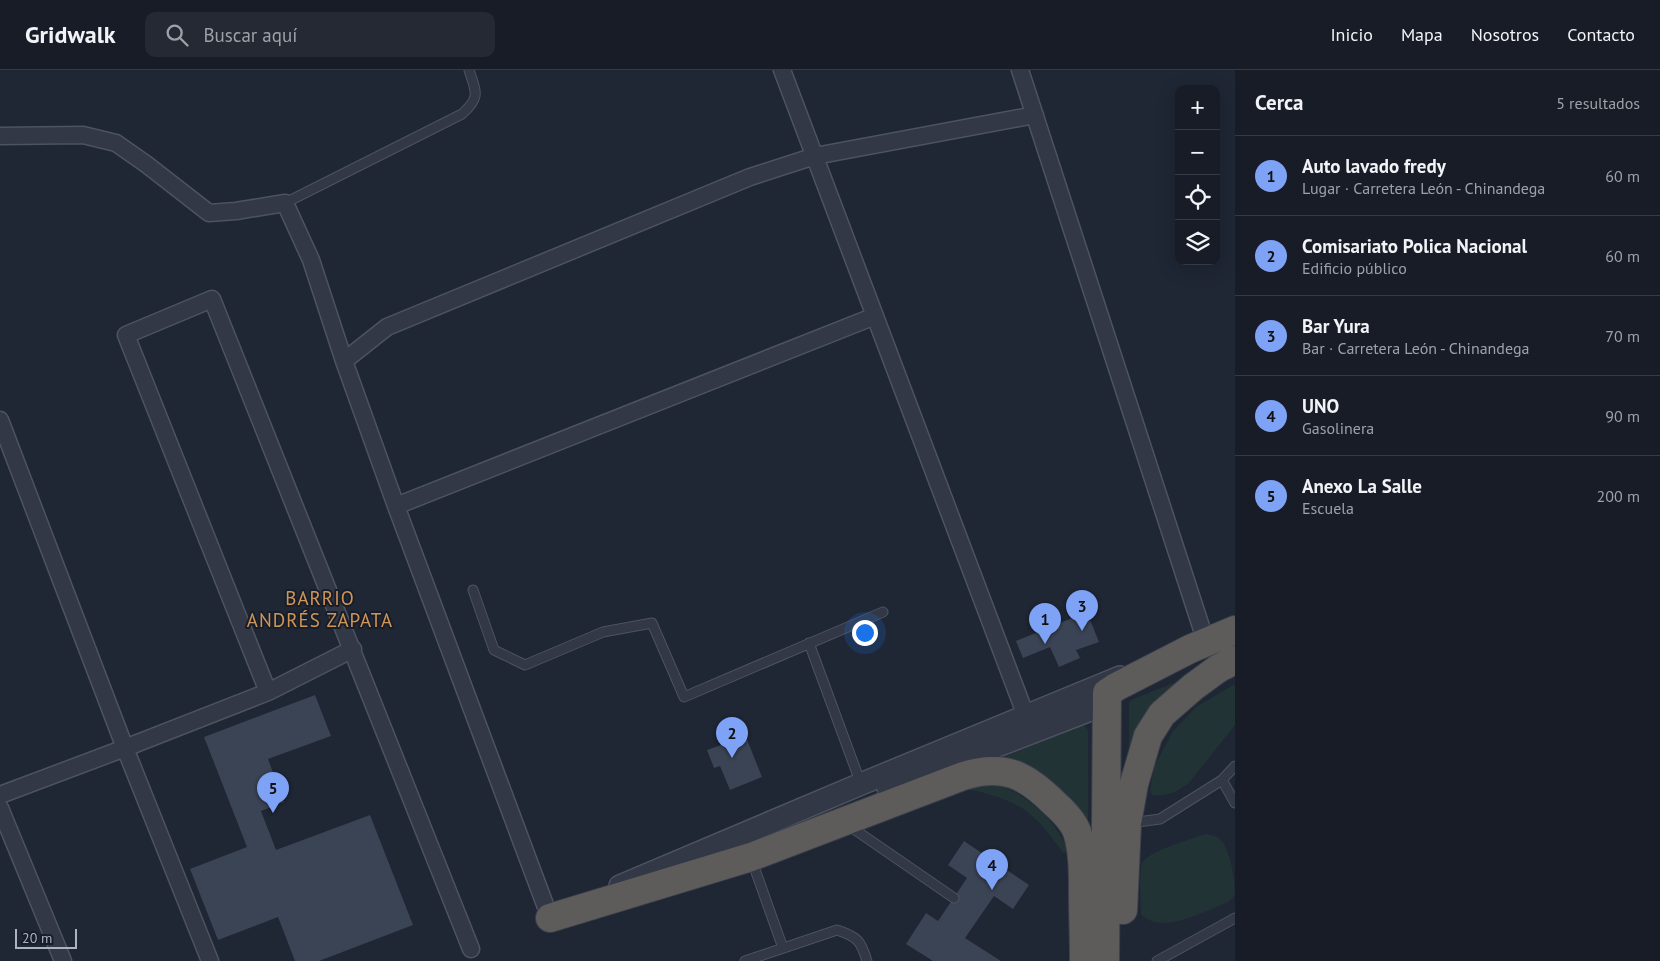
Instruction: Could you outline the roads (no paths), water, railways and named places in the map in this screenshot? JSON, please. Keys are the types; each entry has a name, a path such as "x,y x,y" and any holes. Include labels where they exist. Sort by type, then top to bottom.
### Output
{"highway":[{"path":"1105,961 1102,710 1107,693 1198,646 1235,630"},
{"path":"1102,710 1235,653"},
{"path":"1120,961 1127,823 1134,784 1148,736 1162,714 1193,686 1219,668 1235,660"},
{"path":"550,918 751,857 979,771 997,770 1023,777 1042,790 1065,813 1078,833 1082,863 1084,961"}],"street":[{"path":"782,70 1026,716"},
{"path":"550,918 647,874 861,784 1198,646 1020,70"},
{"path":"344,361 387,327 750,177 814,156 1035,114"},
{"path":"0,136 83,135 116,143 209,213 236,211 285,202 311,260 344,361 396,506 550,918"},
{"path":"268,692 126,335 212,299 471,949"},
{"path":"396,506 875,316"},
{"path":"0,420 125,748 210,961"},
{"path":"0,795 268,692 353,650"},
{"path":"1063,701 1080,701 1102,710"},
{"path":"550,918 1102,710"},
{"path":"0,808 63,961"}],"lane":[{"path":"285,202 462,114 473,103 476,91 468,70"},
{"path":"473,590 494,650 525,666 603,632 652,622 684,697 882,612"},
{"path":"809,643 861,784"},
{"path":"1127,823 1160,819 1222,780 1235,766"},
{"path":"1222,780 1235,803"},
{"path":"844,822 954,898"},
{"path":"751,857 783,948"},
{"path":"1157,961 1235,918"},
{"path":"745,961 837,930 851,935 862,944 867,961"}],"place":[{"name":"Bar Yura","path":"1082,631"},
{"name":"Auto lavado fredy","path":"1045,644"},
{"name":"Comisariato Polica Nacional","path":"732,758"},
{"name":"Anexo La Salle","path":"273,813"},
{"name":"UNO","path":"992,890"}],"district":[{"name":"BARRIO ANDRÉS ZAPATA","path":"320,609"}]}
